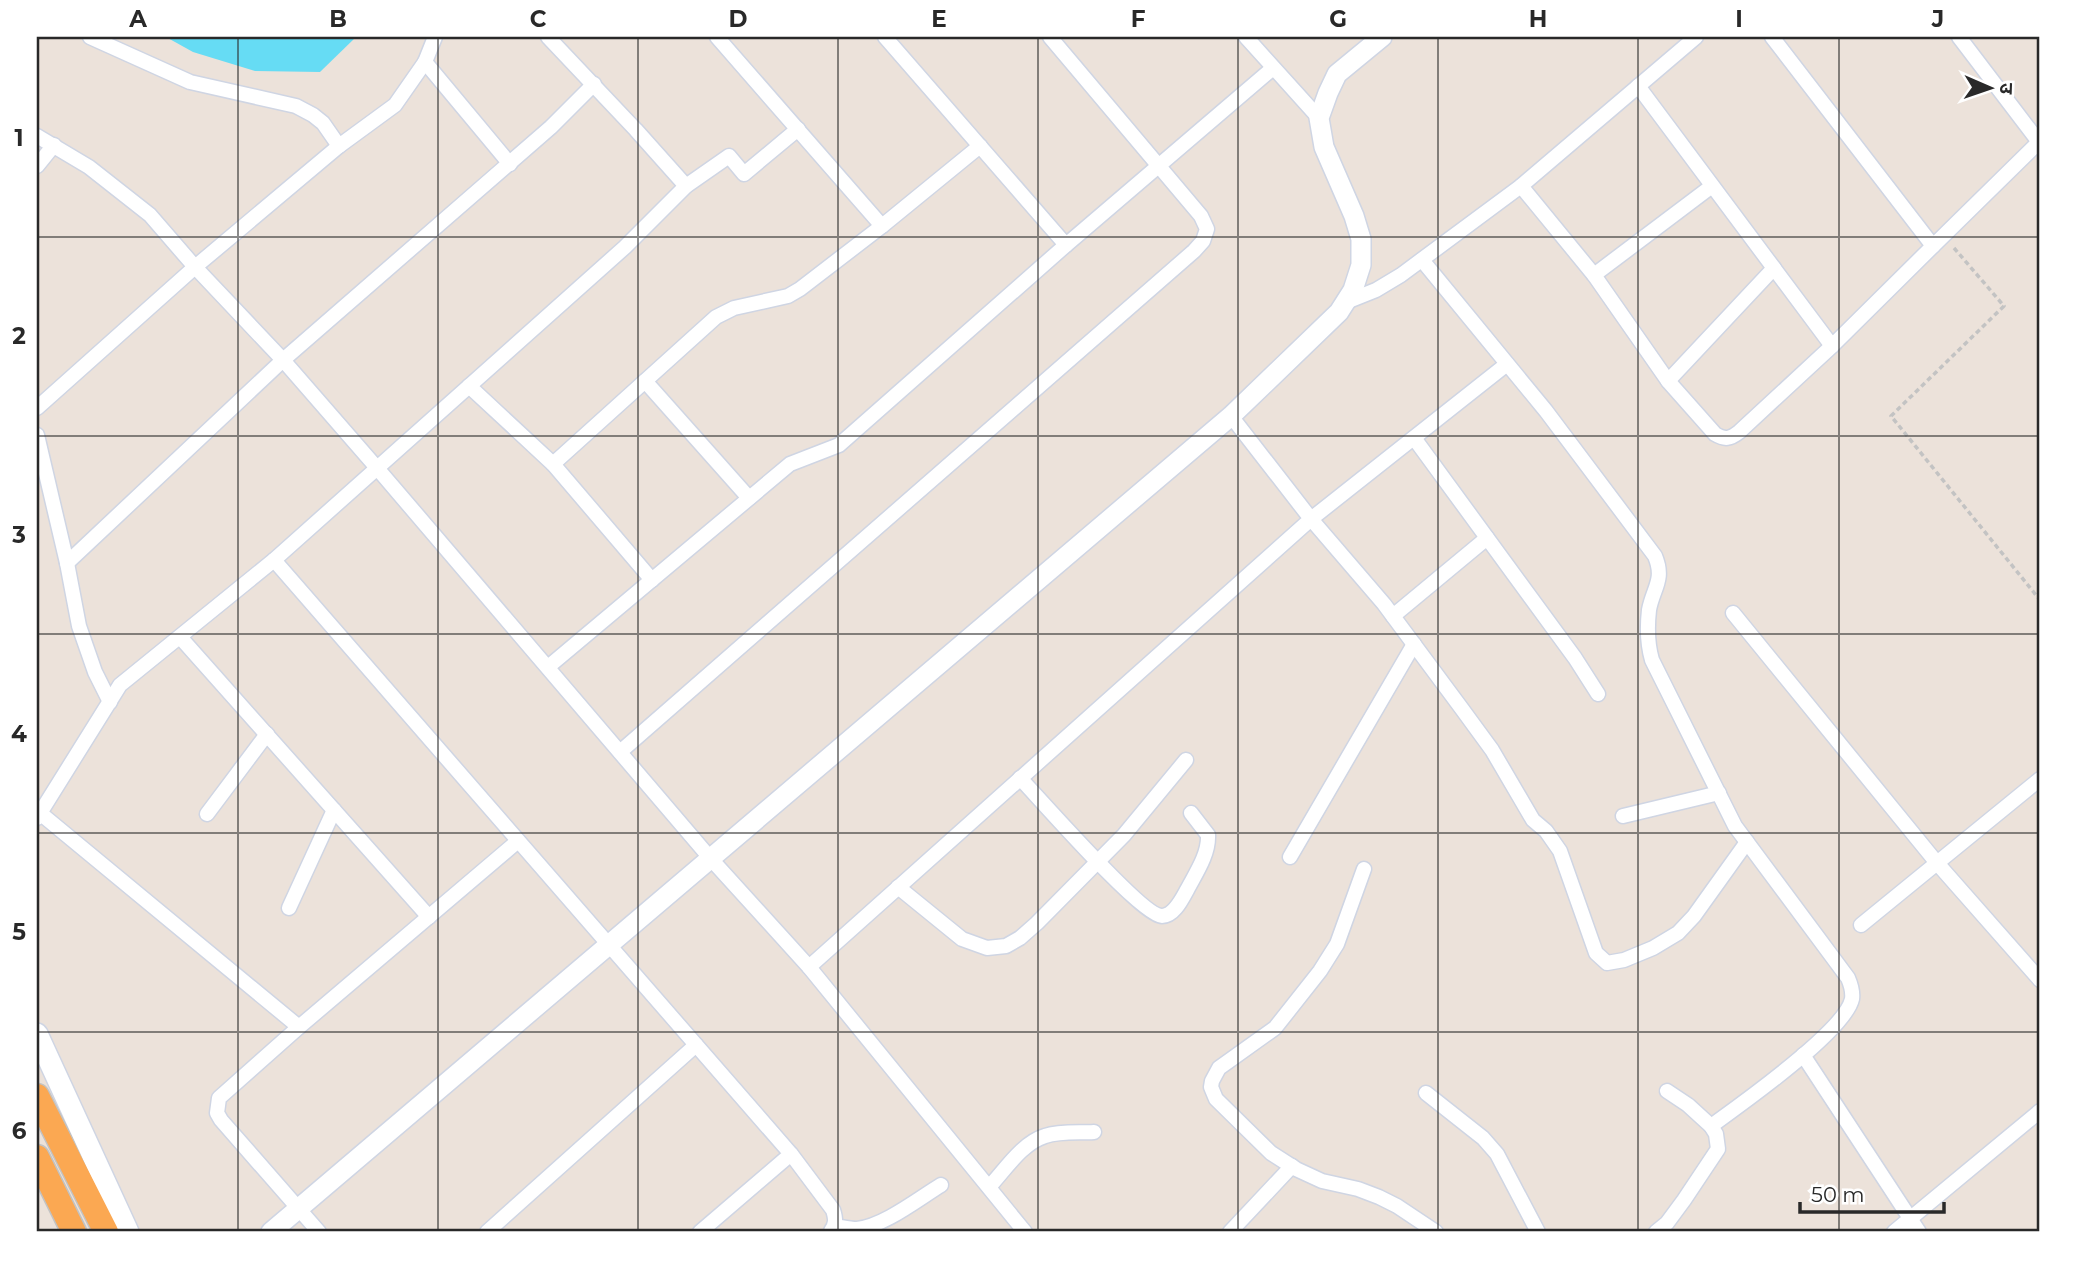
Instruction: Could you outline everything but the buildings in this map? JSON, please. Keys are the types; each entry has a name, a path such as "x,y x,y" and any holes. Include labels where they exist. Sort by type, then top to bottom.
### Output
{"highway":[{"path":"37,1096 106,1232"},
{"path":"37,1157 74,1232"}],"main road":[{"path":"37,1034 128,1232"}],"street":[{"path":"90,37 190,82 296,106 323,123 339,146"},
{"path":"37,408 195,267 339,146 395,106 425,62 435,37"},
{"path":"548,37 686,186"},
{"path":"717,37 882,226"},
{"path":"885,37 1066,245"},
{"path":"620,752 1194,251 1203,240 1207,229 1201,216 1050,37"},
{"path":"1246,37 1319,118"},
{"path":"271,1232 1231,416 1339,313 1353,290 1361,265 1361,239 1324,147 1319,118 1337,74 1382,37"},
{"path":"1346,302 1376,290 1422,260 1521,186 1696,37"},
{"path":"1772,37 1938,241"},
{"path":"1521,186 1594,275 1668,381 1715,434 1722,439 1728,439 1739,432 1832,346 2040,142 1959,37"},
{"path":"425,62 510,164"},
{"path":"548,667 790,464 839,445 1066,245 1273,68"},
{"path":"67,563 283,360 510,164 594,84"},
{"path":"1638,86 1832,346"},
{"path":"299,1027 38,816 120,685 274,560 625,247 686,186 729,156 744,174 798,129"},
{"path":"37,136 89,167 141,207 283,360 711,859 809,967 1025,1232"},
{"path":"37,166 54,145"},
{"path":"554,464 716,317 734,309 788,296 800,289 979,146"},
{"path":"1594,275 1712,186"},
{"path":"1422,260 1546,411 1655,556 1660,569 1659,579 1647,626 1647,643 1652,660 1735,826 1849,978 1852,1000 1833,1027 1758,1093 1711,1126"},
{"path":"1668,381 1774,268"},
{"path":"809,967 1311,519 1507,365"},
{"path":"645,381 749,498"},
{"path":"469,386 554,464 652,580"},
{"path":"1231,416 1311,519 1393,616 1492,750 1533,820 1546,831 1560,850 1596,953 1607,963 1616,963 1653,948 1678,933 1694,916 1747,842"},
{"path":"37,435 79,626 94,672 110,702"},
{"path":"1414,438 1575,658 1598,694"},
{"path":"1393,616 1487,538"},
{"path":"274,560 791,1154 833,1210 835,1218 832,1229 868,1227 941,1185"},
{"path":"1733,613 1937,863 2040,980"},
{"path":"180,637 429,917"},
{"path":"1290,857 1414,644"},
{"path":"207,814 267,734"},
{"path":"898,887 962,939 987,948 1006,946 1020,939 1124,835 1186,760"},
{"path":"1020,778 1097,860 1156,915 1169,914 1186,892 1206,852 1208,843 1205,830 1191,813"},
{"path":"1861,925 2040,779"},
{"path":"1623,816 1719,793"},
{"path":"289,908 334,810"},
{"path":"319,1232 217,1113 219,1098 518,841"},
{"path":"1364,869 1337,944 1320,971 1275,1028 1219,1068 1211,1087 1216,1099 1271,1153 1322,1181 1379,1197 1436,1232"},
{"path":"487,1232 696,1045"},
{"path":"1803,1055 1919,1232"},
{"path":"1656,1232 1667,1223 1718,1149 1718,1141 1711,1126 1688,1105 1667,1091"},
{"path":"1426,1093 1483,1138 1497,1154 1538,1232"},
{"path":"1894,1232 2040,1111"},
{"path":"989,1188 1016,1158 1038,1139 1048,1135 1094,1132"},
{"path":"700,1232 791,1154"},
{"path":"1230,1232 1292,1166"}],"path":[{"path":"1938,241 2004,306 1891,416 2040,600"}],"water":[{"path":"166,37 356,37 320,72 255,71 193,52"}]}
